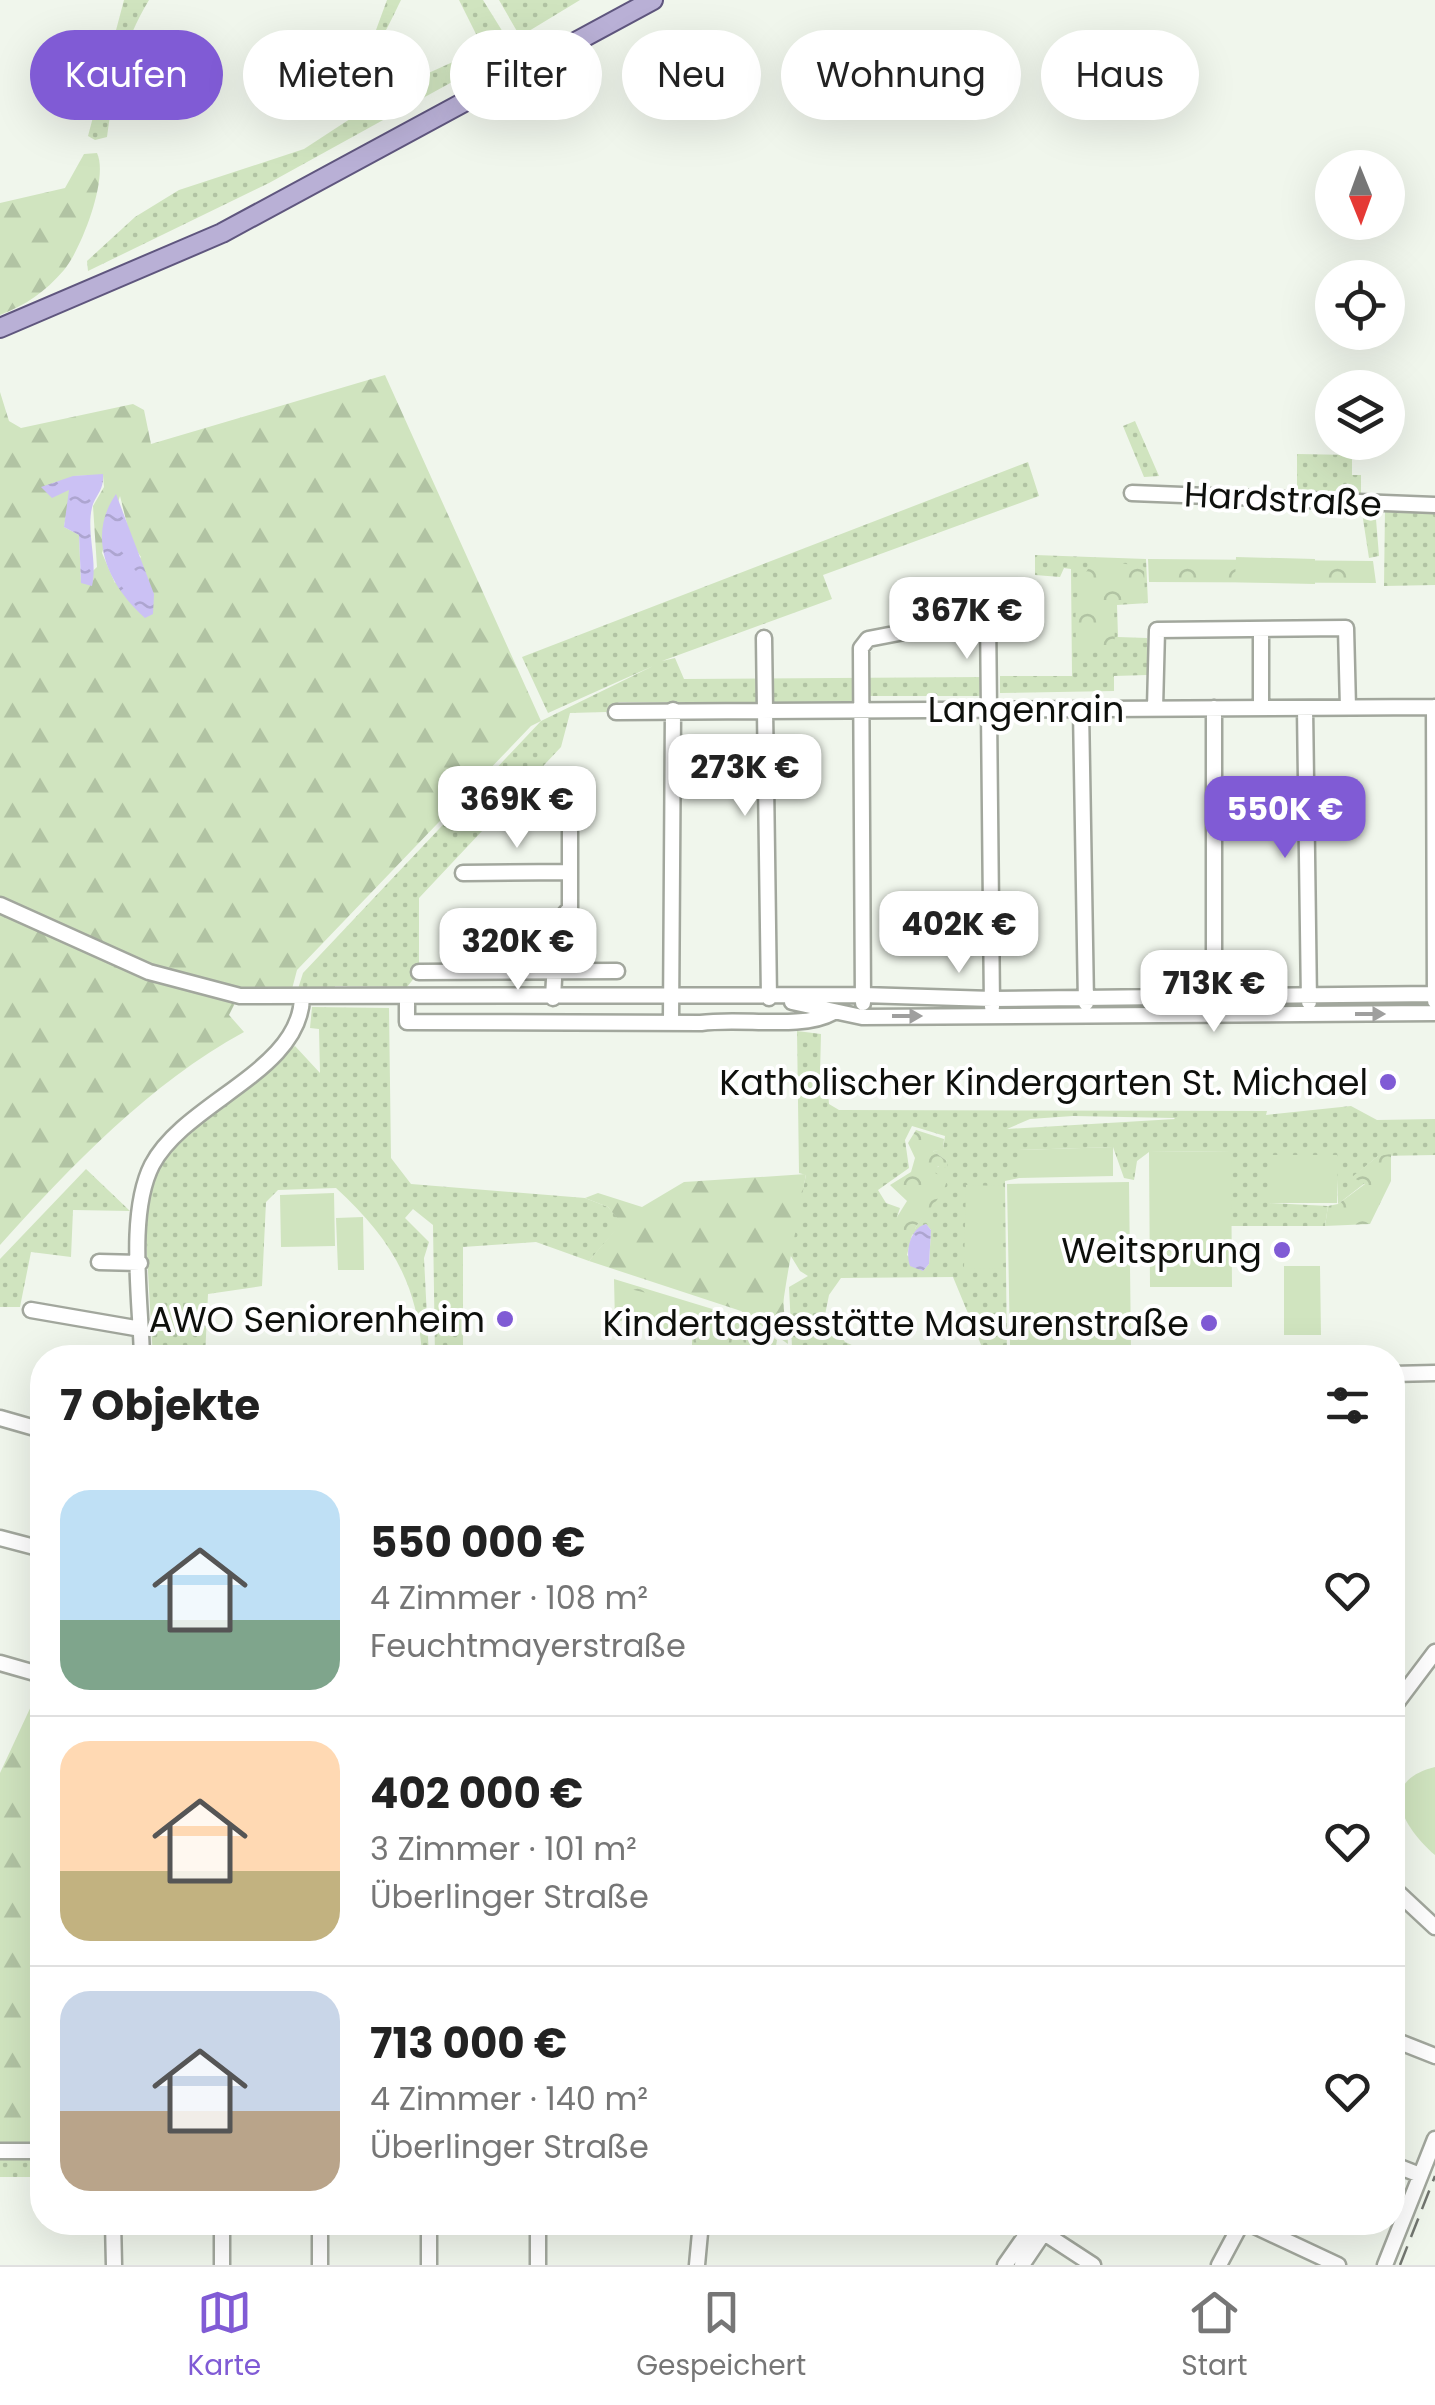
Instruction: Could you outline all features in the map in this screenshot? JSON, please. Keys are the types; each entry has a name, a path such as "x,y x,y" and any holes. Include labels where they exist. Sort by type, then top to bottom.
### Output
{"main road":[{"path":"0,328 222,233 652,0"}],"street":[{"name":"Hardstraße","path":"1132,494 1435,506"},
{"path":"862,1016 862,648 868,639 1028,608"},
{"path":"988,613 992,1016"},
{"path":"1156,708 1157,630 1346,628 1348,708"},
{"path":"1261,708 1262,629"},
{"path":"764,638 773,998"},
{"path":"0,904 74,940 178,983 210,991 407,998 773,998 863,994 1086,998 1309,1012 1435,1010 1434,707"},
{"name":"Langenrain","path":"616,712 1434,707"},
{"path":"1214,708 1214,1006"},
{"path":"1305,708 1309,1012"},
{"path":"1082,709 1086,1015"},
{"path":"670,1023 672,710"},
{"path":"553,998 557,923 570,908 570,805"},
{"path":"464,873 570,872"},
{"path":"419,972 617,971"},
{"path":"773,998 832,1013 862,1016 992,1016 1086,1015 1309,996 1435,994"},
{"path":"142,1345 140,1209 145,1183 161,1150 292,1039 302,997"},
{"path":"407,998 407,1022 812,1020 832,1013"},
{"path":"99,1262 140,1264"},
{"path":"31,1310 141,1330"},
{"path":"1405,1374 1435,1373"},
{"path":"0,1418 30,1427"},
{"path":"0,1538 30,1547"},
{"path":"1405,1691 1435,1652"},
{"path":"0,1663 30,1672"},
{"path":"1405,1899 1435,1928"},
{"path":"1405,2044 1435,2056"},
{"path":"1405,2214 1435,2139"},
{"path":"0,2151 30,2150"},
{"path":"1405,2169 1420,2175"},
{"path":"114,2235 114,2265"},
{"path":"222,2235 222,2265"},
{"path":"320,2235 320,2265"},
{"path":"428,2235 428,2265"},
{"path":"538,2235 538,2265"},
{"path":"697,2265 700,2235"},
{"path":"1005,2265 1032,2235"},
{"path":"1022,2265 1035,2235"},
{"path":"1050,2235 1093,2265"},
{"path":"1220,2265 1237,2235"},
{"path":"1272,2235 1338,2265"},
{"path":"1385,2265 1397,2235"}],"green space":[{"path":"124,0 149,0 133,30 116,30"},
{"path":"387,0 401,0 386,30 376,30"},
{"path":"459,0 483,0 502,30 474,30"},
{"path":"499,0 580,0 531,30 516,30"},
{"path":"450,63 450,83 430,94 430,72"},
{"path":"92,120 110,120 107,137 95,140 88,136"},
{"path":"348,120 383,120 269,183 88,271 87,261 135,217 179,190 304,149"},
{"path":"97,153 100,164 96,196 71,260 42,291 0,315 0,203 65,188 84,154"},
{"path":"385,375 541,721 531,726 297,970 292,989 242,989 229,1015 244,1032 176,1076 113,1128 0,1245 0,392 9,421 21,428 133,404 144,410 151,444","holes":["103,475 104,487 93,506 97,567 81,582 79,535 64,527 73,476","120,496 132,544 141,557 115,583 102,553"]},
{"path":"1135,421 1159,476 1144,477 1123,426"},
{"path":"1297,454 1315,454 1315,460 1352,460 1352,475 1361,475 1361,499 1297,496"},
{"path":"1028,462 1039,496 823,575 832,599 662,661 675,658 684,679 984,677 984,696 863,696 862,703 619,702 606,712 570,713 561,747 419,898 419,972 407,987 335,986 334,993 297,992 303,973 541,721 653,666 548,713 522,657"},
{"path":"1361,506 1375,507 1379,556 1369,558"},
{"path":"1385,509 1435,513 1435,585 1384,586"},
{"path":"1035,555 1146,559 1148,603 1117,605 1118,637 1147,638 1147,675 1114,676 1114,691 1000,693 1000,676 1072,676 1071,569 1064,568 1060,577 1035,575"},
{"path":"1236,557 1315,559 1315,584 1235,582"},
{"path":"1096,559 1144,567 1145,600 1114,603 1115,651 1076,652 1079,591"},
{"path":"1148,559 1373,561 1376,583 1149,582"},
{"path":"312,1007 389,1008 391,1158 411,1184 585,1198 608,1207 622,1223 589,1261 536,1242 463,1247 463,1345 435,1345 433,1225 413,1209 405,1218 429,1242 424,1258 428,1345 421,1345 407,1282 385,1243 355,1206 336,1188 278,1190 266,1202 262,1286 208,1294 206,1345 152,1345 145,1220 157,1170 178,1141 295,1046 320,1073 319,1029 310,1028"},
{"path":"797,1031 821,1034 820,1074 827,1080 829,1104 839,1110 1267,1111 1266,1115 1351,1106 1377,1120 1435,1119 1435,1155 1378,1156 1353,1177 1365,1183 1338,1204 1336,1155 1269,1203 1328,1206 1325,1226 1231,1226 1230,1151 1149,1152 1137,1161 1134,1180 1124,1178 1113,1147 1019,1150 1019,1178 1005,1181 1007,1345 981,1345 953,1277 841,1278 829,1295 825,1315 845,1342 852,1345 792,1345 789,1287 808,1276 789,1253 806,1175 799,1173","holes":["1073,1116 1175,1119 1007,1129 1030,1119","912,1126 945,1136 943,1149 933,1151 947,1161 936,1168 934,1174 942,1178 940,1185 915,1229 897,1217 900,1208 886,1203 878,1190 909,1168 905,1140","926,1224 931,1230 929,1264 923,1271 907,1255 912,1235"]},
{"path":"916,1130 944,1139 943,1150 933,1151 947,1161 947,1168 938,1166 935,1173 947,1179 915,1229 904,1230 897,1217 907,1201 890,1185 911,1172 915,1158 908,1143"},
{"path":"1113,1147 1113,1176 1019,1178 1019,1150"},
{"path":"1231,1151 1232,1287 1150,1287 1149,1152"},
{"path":"1391,1154 1391,1181 1370,1224 1325,1226 1328,1206 1338,1204 1365,1184 1352,1177 1378,1156"},
{"path":"1269,1155 1337,1155 1337,1203 1269,1203"},
{"path":"86,1169 130,1211 73,1210 71,1257 31,1252 20,1307 0,1307 0,1259"},
{"path":"806,1174 784,1297 788,1344 741,1311 589,1261 621,1223 608,1207 585,1198 598,1193 642,1207 684,1182"},
{"path":"1129,1182 1131,1345 1010,1345 1007,1184"},
{"path":"966,1185 1001,1186 1000,1269 964,1268"},
{"path":"334,1193 335,1246 281,1247 280,1195"},
{"path":"363,1217 364,1270 338,1270 336,1218"},
{"path":"1284,1266 1320,1266 1321,1335 1284,1335"},
{"path":"614,1279 742,1318 777,1340 776,1345 692,1345 692,1334 648,1328 647,1322 632,1317 615,1323"},
{"path":"626,1288 688,1303 683,1326 620,1310"},
{"path":"30,1708 30,2144 0,2145 0,1773"},
{"path":"1435,1767 1435,1855 1413,1832 1405,1816 1405,1783"},
{"path":"0,2157 30,2157 30,2177 0,2177"}],"water":[{"path":"103,474 91,514 92,586 81,583 79,535 64,527 69,490 52,498 41,487 73,476"},
{"path":"116,494 154,594 153,614 145,618 121,591 105,560 103,527"},
{"path":"926,1224 931,1230 929,1264 923,1271 910,1266 908,1254 916,1230"}],"railway":[{"path":"1400,2265 1435,2176"}],"place":[{"name":"Katholischer Kindergarten St. Michael","path":"1388,1082"},
{"name":"Weitsprung","path":"1282,1250"},
{"name":"AWO Seniorenheim","path":"505,1319"},
{"name":"Kindertagesstätte Masurenstraße","path":"1209,1323"}]}
